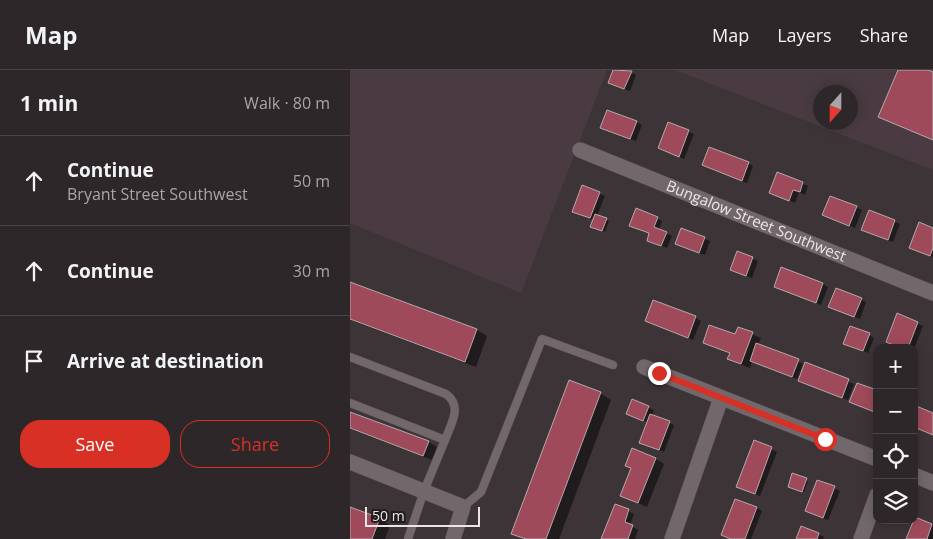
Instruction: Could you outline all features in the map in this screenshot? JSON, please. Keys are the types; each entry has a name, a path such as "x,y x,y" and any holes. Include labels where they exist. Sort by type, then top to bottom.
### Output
{"street":[{"name":"Bungalow Street Southwest","path":"580,150 933,293"},
{"path":"644,367 873,457"},
{"path":"672,539 721,398"},
{"path":"350,462 463,507 452,539"},
{"path":"918,477 933,483"},
{"path":"861,539 873,506"}],"lane":[{"path":"463,507 481,492 542,340 613,365"},
{"path":"350,357 446,394 453,399 456,409 424,491 408,539"},
{"path":"350,403 445,440"}],"shaded area":[{"path":"350,70 607,70 521,293 350,223"},
{"path":"675,70 933,70 933,170 830,130 858,130 858,85 813,85 813,123"}],"building":[{"path":"613,70 632,71 624,89 608,83"},
{"path":"898,70 928,70 933,72 933,140 878,117"},
{"path":"607,110 637,121 630,139 600,128"},
{"path":"668,122 689,130 679,157 658,148"},
{"path":"709,147 749,162 742,181 702,165"},
{"path":"777,172 803,182 800,192 793,190 789,201 769,193"},
{"path":"582,185 600,192 590,218 572,212"},
{"path":"830,196 857,206 849,226 822,215"},
{"path":"636,208 658,217 654,227 667,232 661,246 647,241 649,233 629,226"},
{"path":"869,210 895,220 888,240 861,230"},
{"path":"595,214 607,218 602,231 590,227"},
{"path":"919,222 933,228 933,248 930,256 909,248"},
{"path":"681,228 705,237 699,253 675,244"},
{"path":"737,251 753,257 746,276 730,270"},
{"path":"781,267 823,283 816,303 774,287"},
{"path":"350,282 477,329 465,362 350,319"},
{"path":"836,288 862,298 854,317 828,307"},
{"path":"653,300 696,316 688,338 645,321"},
{"path":"897,313 918,322 910,344 891,344 886,342"},
{"path":"709,325 735,334 738,327 753,332 741,364 727,359 730,353 703,343"},
{"path":"850,326 870,333 863,351 843,344"},
{"path":"756,343 799,359 792,377 750,361"},
{"path":"805,362 849,379 842,398 798,381"},
{"path":"569,380 601,392 546,539 526,539 511,534"},
{"path":"857,383 873,389 873,411 849,402"},
{"path":"632,399 649,406 643,421 626,414"},
{"path":"918,407 933,413 933,435 918,429"},
{"path":"350,412 429,441 423,456 350,428"},
{"path":"650,414 670,421 659,450 639,443"},
{"path":"754,440 772,447 755,494 736,487"},
{"path":"632,448 656,458 638,503 620,496 631,468 625,466"},
{"path":"792,473 807,478 802,492 788,487"},
{"path":"817,480 835,486 823,518 805,511"},
{"path":"735,499 757,507 745,539 731,539 721,535"},
{"path":"615,504 629,509 625,522 633,525 628,539 601,539"},
{"path":"350,507 380,518 372,539 350,539"},
{"path":"918,518 932,524 927,539 906,539 912,524 918,524"},
{"path":"801,526 819,533 817,539 796,539"}],"route":[{"path":"659,373 825,439"}]}
